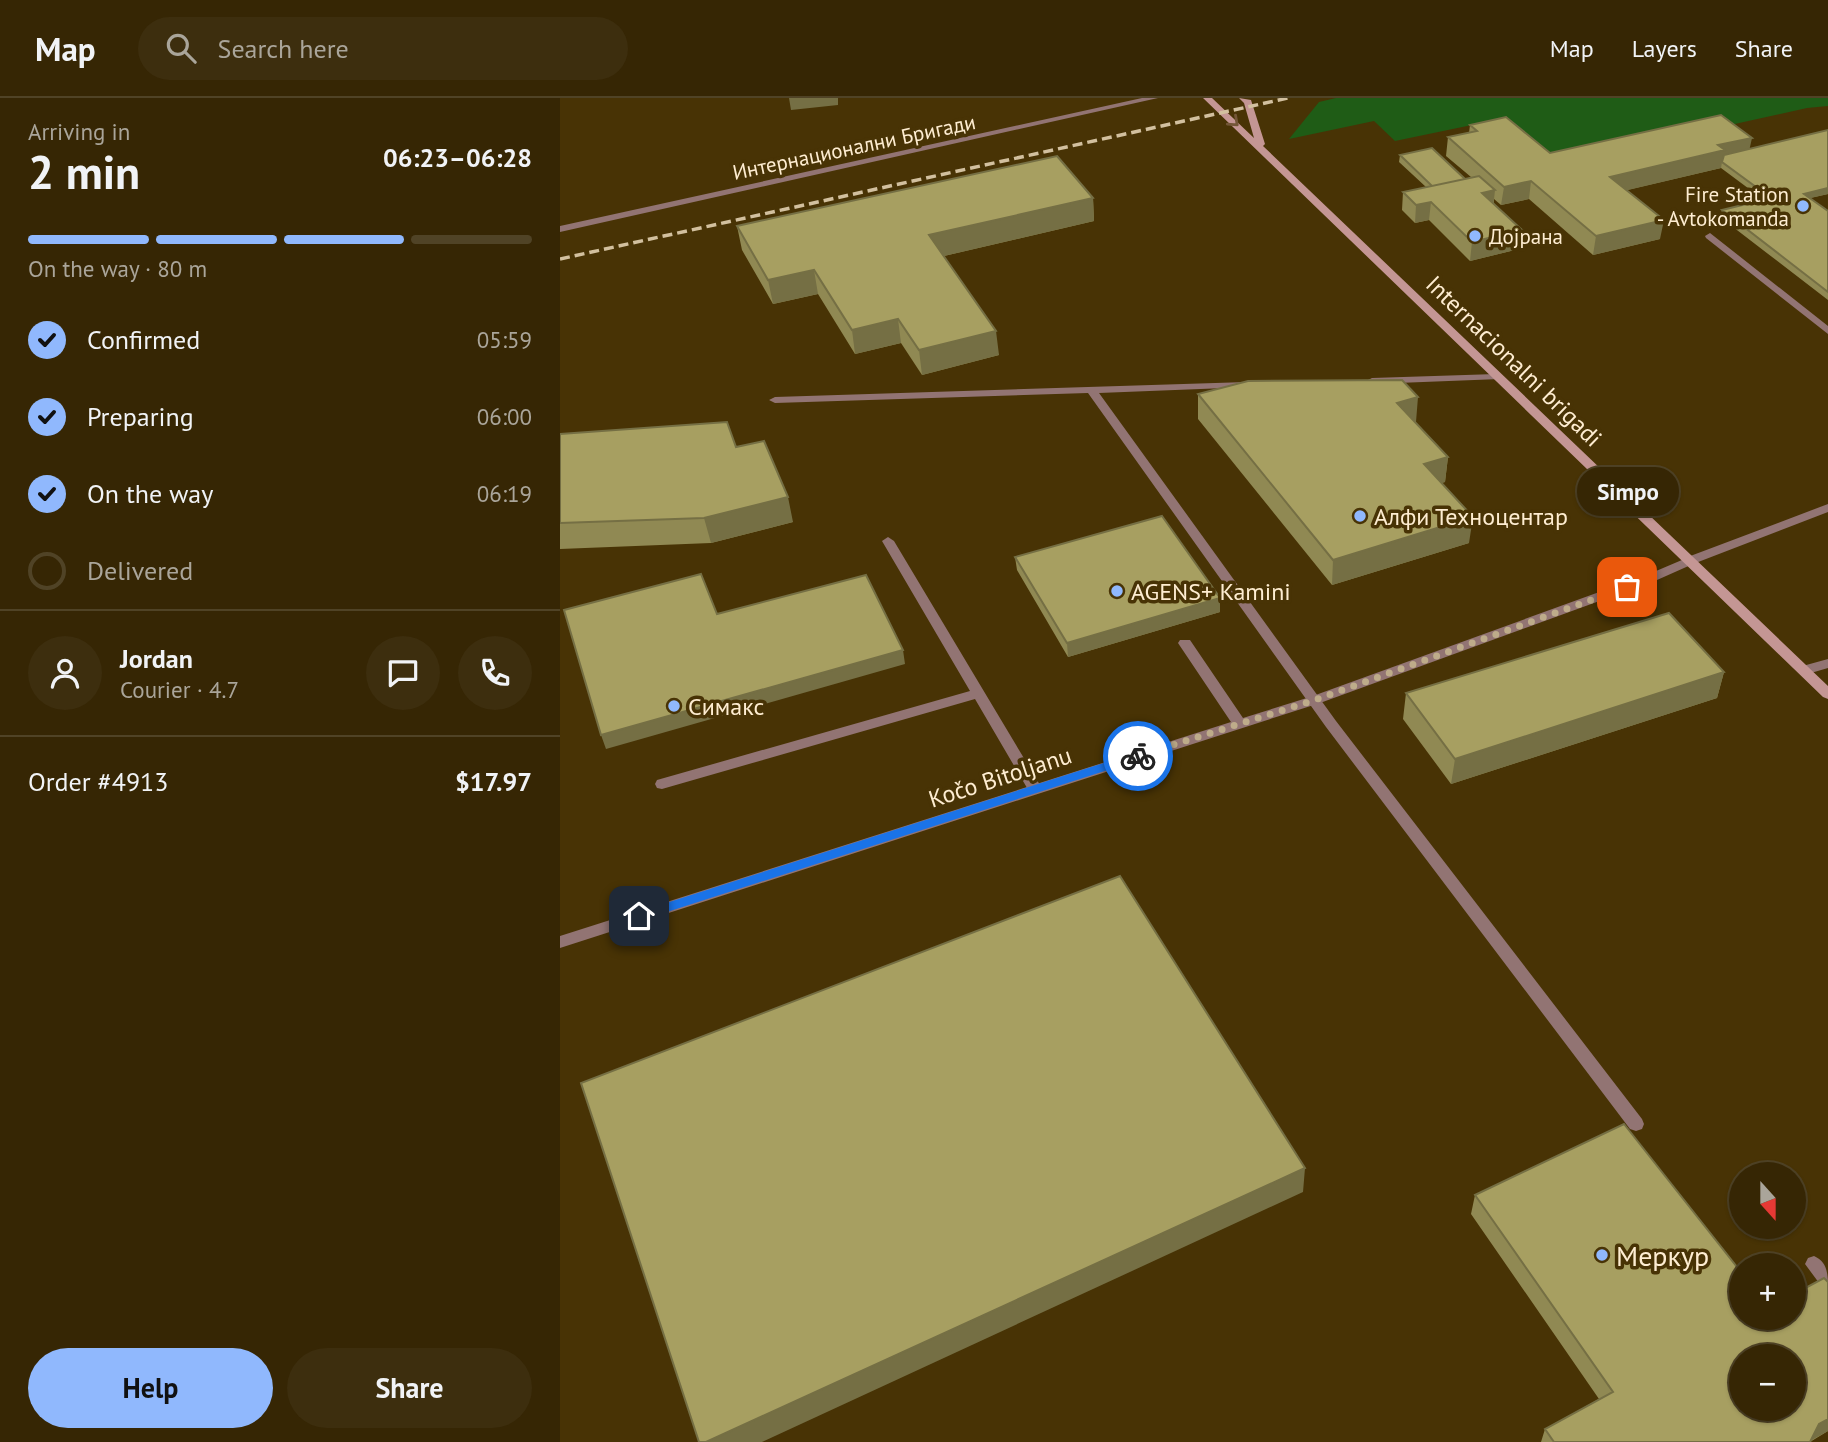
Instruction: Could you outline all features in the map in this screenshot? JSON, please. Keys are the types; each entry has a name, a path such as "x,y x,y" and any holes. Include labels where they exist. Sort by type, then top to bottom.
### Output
{"street":[{"name":"Интернационални Бригади","path":"560,229 1154,98"},
{"name":"Internacionalni brigadi","path":"1207,98 1828,694"},
{"path":"1247,99 1260,146"},
{"path":"1710,236 1828,331"},
{"path":"1357,382 1496,377"},
{"path":"775,400 1259,385"},
{"path":"1092,391 1315,700 1636,1124"},
{"name":"Kočo Bitoljanu","path":"560,942 1315,700 1828,508"},
{"path":"888,541 1035,789"},
{"path":"1185,643 1240,724"},
{"path":"1804,670 1828,663"},
{"path":"662,784 978,693"},
{"path":"1814,1264 1828,1281"}],"green space":[{"path":"1336,98 1828,98 1828,106 1807,108 1549,165 1496,120 1395,141 1374,121 1289,139 1319,102"}],"building":[{"path":"1721,115 1752,138 1718,145 1725,150 1610,177 1664,220 1596,236 1531,181 1504,187 1448,137 1477,131 1470,125 1506,117 1550,153"},
{"path":"1828,130 1828,188 1804,194 1828,211 1828,292 1722,210 1771,198 1722,162 1724,155"},
{"path":"1432,148 1465,179 1432,186 1400,155"},
{"path":"1057,156 1093,198 929,235 996,331 919,350 898,319 852,330 814,270 768,280 737,226"},
{"path":"1479,176 1495,190 1482,193 1522,230 1472,242 1431,202 1416,205 1403,192"},
{"name":"Алфи Техноцентар","path":"1402,380 1418,397 1397,403 1448,457 1424,464 1473,517 1333,560 1198,394 1248,381"},
{"path":"727,422 736,447 764,441 788,497 704,518 560,523 560,434"},
{"name":"AGENS+ Kamini","path":"1162,516 1220,598 1067,643 1015,557"},
{"name":"Симакс","path":"701,574 717,614 866,575 903,650 601,735 564,610"},
{"path":"1669,613 1724,672 1455,759 1406,693"},
{"path":"1120,876 1305,1168 706,1442 699,1442 581,1083"},
{"name":"Меркур","path":"1624,1124 1729,1257 1729,1330 1806,1330 1806,1288 1824,1278 1828,1282 1828,1419 1819,1424 1810,1442 1554,1442 1545,1429 1613,1392 1475,1195"}],"railway":[{"path":"560,259 1288,98"}],"way so far":[{"path":"1138,756 1315,700 1627,587"}],"place":[{"name":"Fire Station - Avtokomanda","path":"1803,206"},
{"name":"Дојрана","path":"1475,236"},
{"name":"Алфи Техноцентар","path":"1360,516"},
{"name":"Simpo","path":"1627,587"},
{"name":"AGENS+ Kamini","path":"1117,591"},
{"name":"Симакс","path":"674,706"},
{"name":"Меркур","path":"1602,1255"}],"route":[{"path":"639,916 1138,756"}]}
